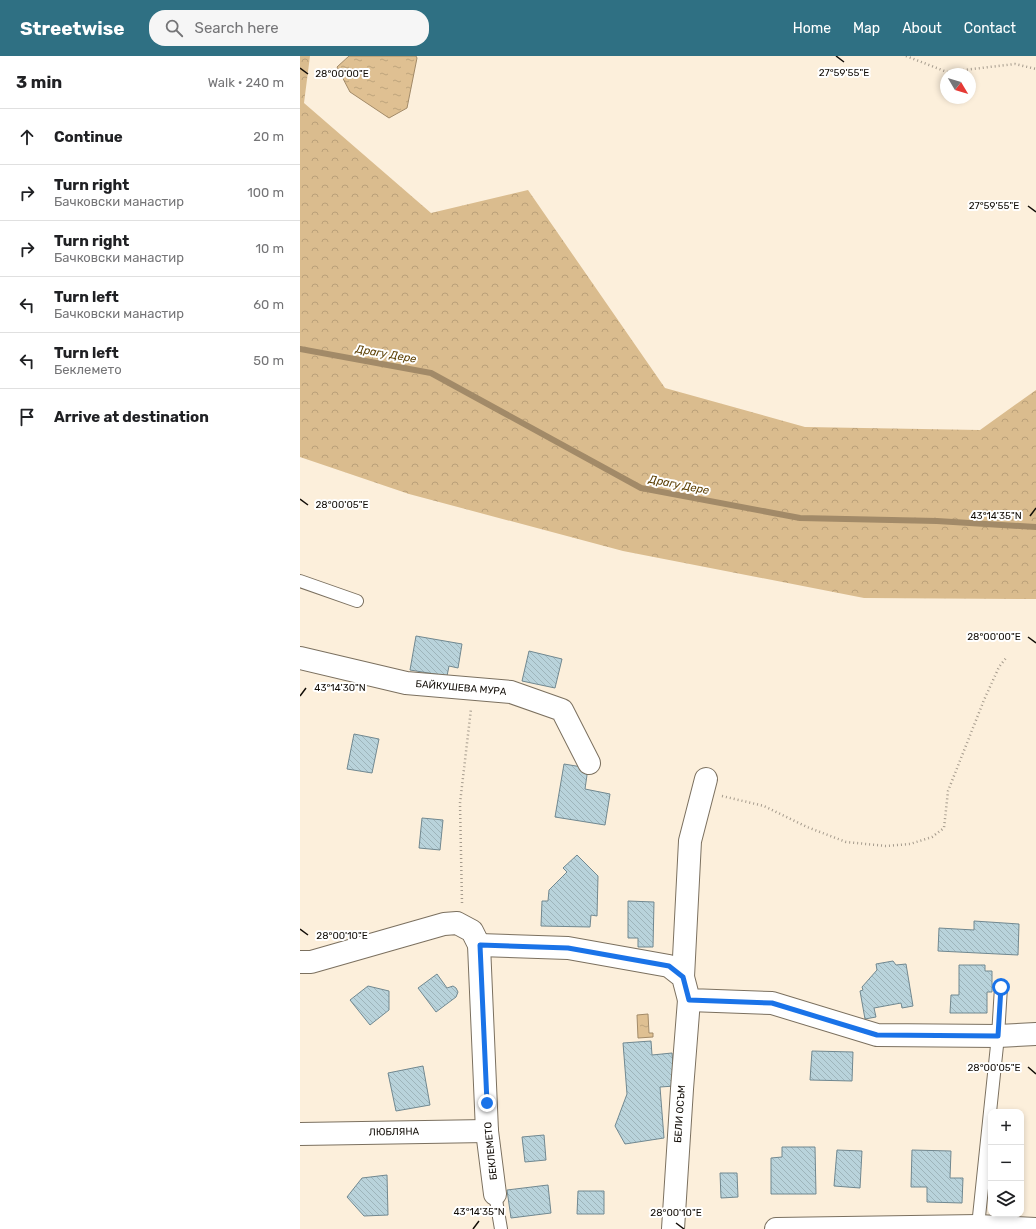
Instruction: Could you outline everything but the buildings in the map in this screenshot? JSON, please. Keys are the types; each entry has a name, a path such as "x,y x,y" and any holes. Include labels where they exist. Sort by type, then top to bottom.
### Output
{"street":[{"name":"БАЙКУШЕВА МУРА","path":"300,658 406,683 511,692 562,710 589,763"},
{"path":"683,977 690,841 704,785"},
{"path":"300,962 311,962 444,924 457,923 476,938 568,948 669,966 683,977"},
{"name":"БЕКЛЕМЕТО","path":"476,938 487,1131 495,1194"},
{"name":"БЕЛИ ОСЪМ","path":"673,1229 689,1000 683,977"},
{"path":"689,1000 772,1003 877,1035 998,1036 1036,1034"},
{"name":"ЛЮБЛЯНА","path":"300,1134 487,1131"},
{"path":"776,1229 978,1226 1036,1229"}],"lane":[{"path":"300,581 357,601"},
{"path":"978,1226 998,1036 1001,987"},
{"name":"БЕКЛЕМЕТО","path":"495,1194 501,1229"}],"path":[{"path":"906,56 947,72 1015,64 1036,69"},
{"path":"704,785 764,806 807,827 846,842 886,846 910,844 932,837 944,828 948,791 984,700 999,668 1006,658"},
{"path":"474,689 460,803 462,902 476,938"}],"green space":[{"path":"300,56 310,56 304,103 431,213 528,190 665,388 805,427 980,430 1036,390 1036,599 864,598 623,551 409,494 300,457"}],"water":[{"path":"349,56 416,56 417,58 407,108 389,118 350,92 337,67"},
{"path":"648,1014 649,1033 653,1033 653,1037 638,1038 637,1015"}],"waterway":[{"name":"Драгу Дере","path":"300,349 431,373 641,488 800,518 937,521 1036,527"}],"route":[{"path":"487,1103 480,945 568,948 669,966 683,977 689,1000 772,1003 877,1035 998,1036 1001,987"}]}
